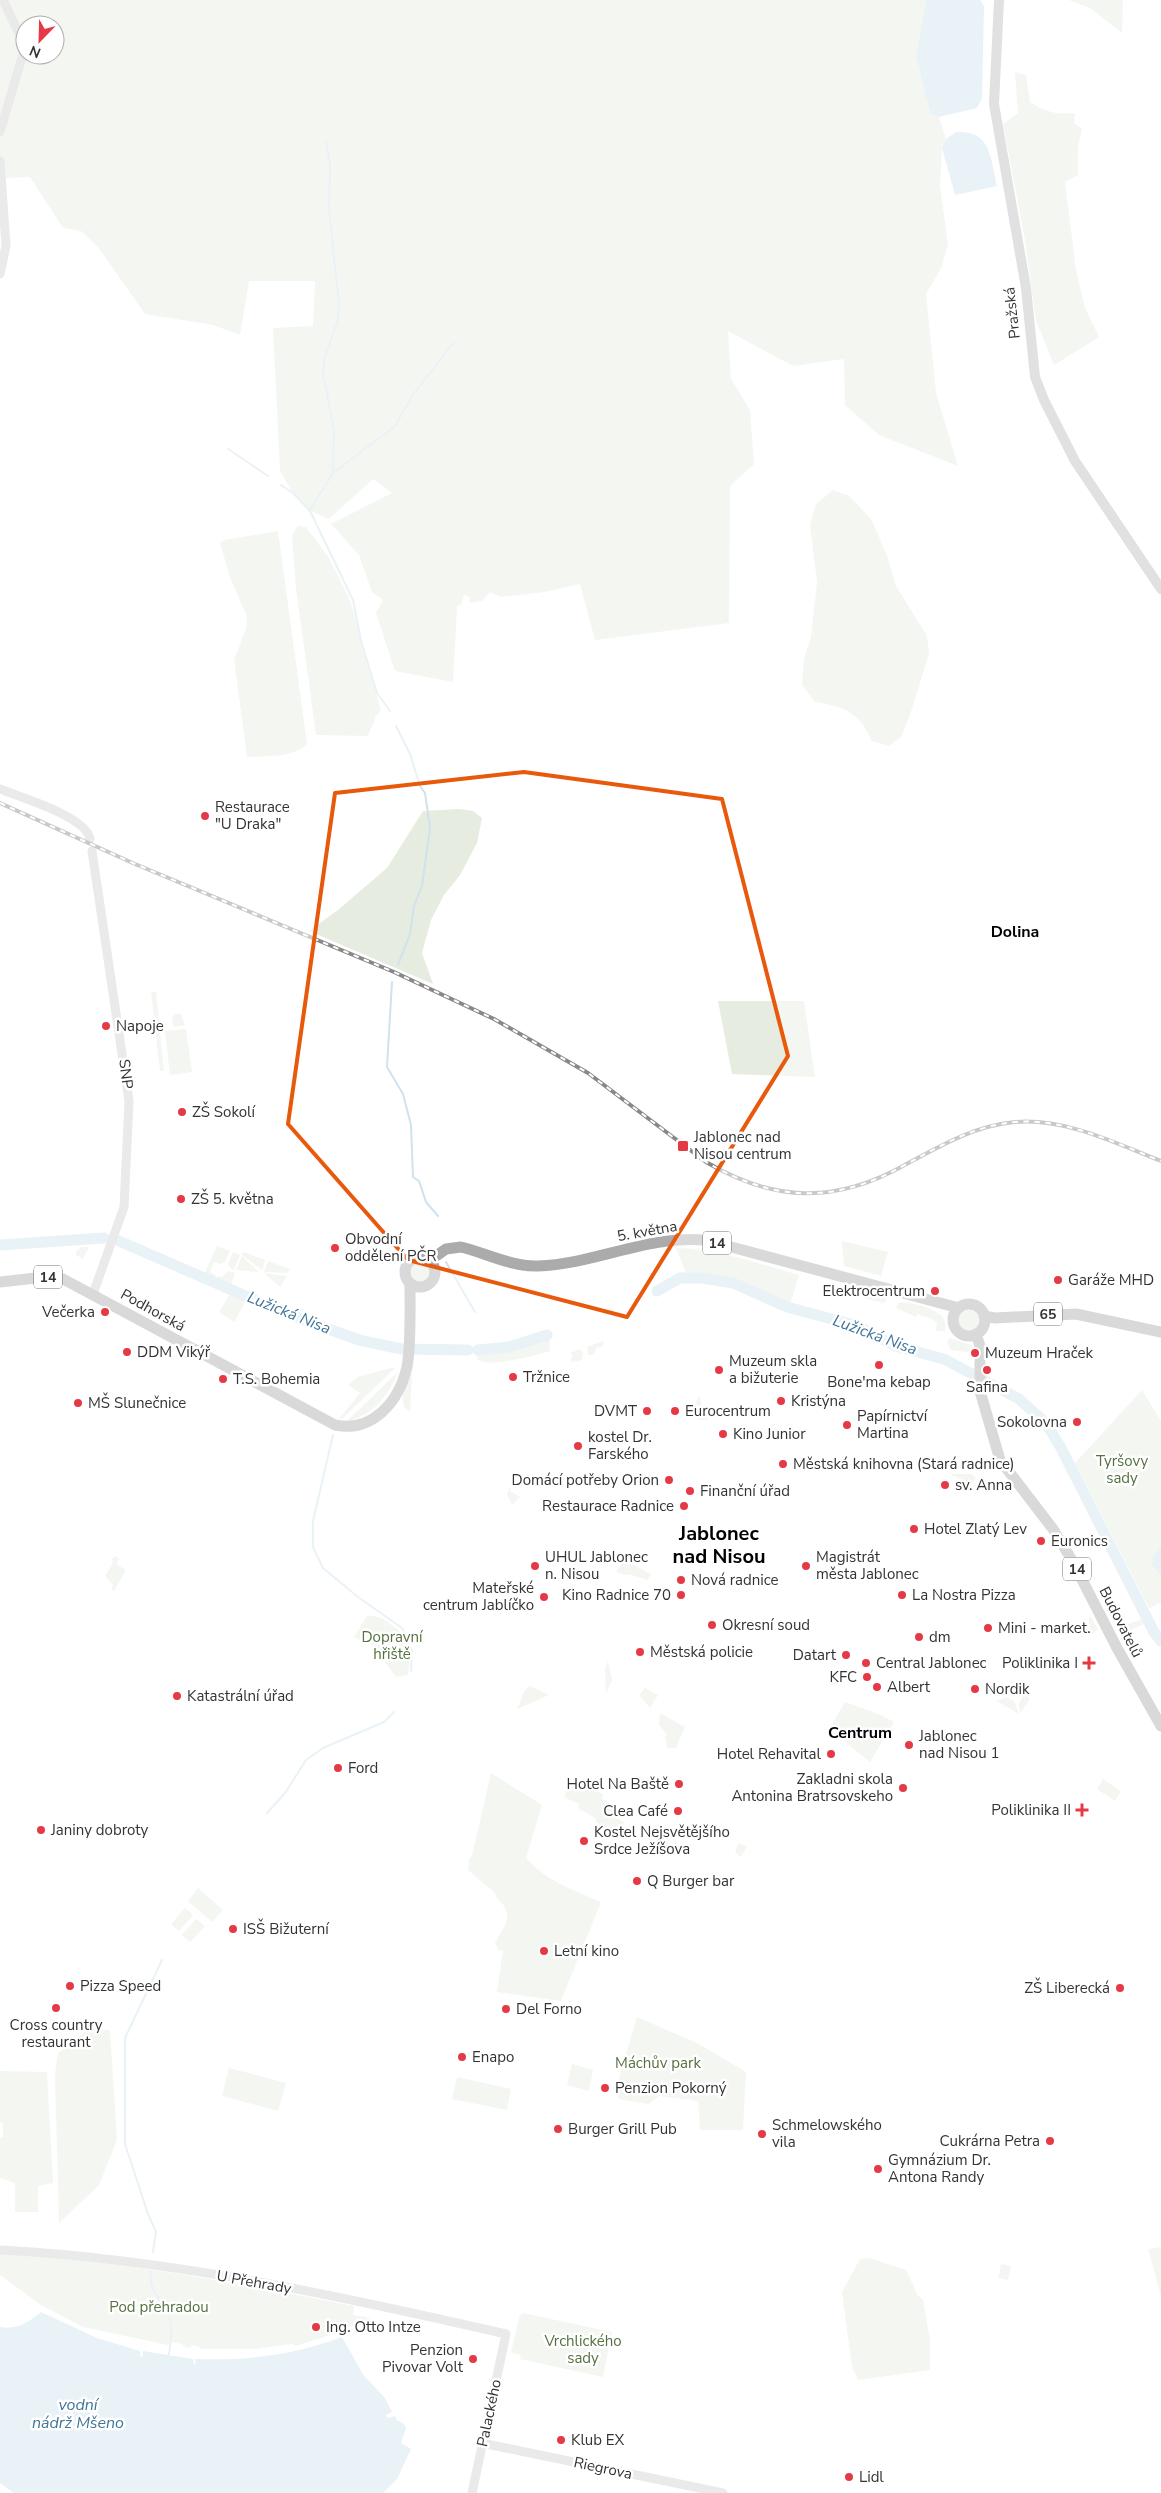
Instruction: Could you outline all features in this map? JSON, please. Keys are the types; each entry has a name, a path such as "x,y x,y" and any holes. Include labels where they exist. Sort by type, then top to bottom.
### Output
{"main road":[{"name":"Pražská","path":"999,0 994,104 1026,288 1035,377 1044,400 1075,461 1161,589"},
{"name":"5. května","path":"430,1263 451,1246 461,1247 506,1261 538,1266 672,1240 705,1240 937,1302 953,1310"},
{"name":"14","path":"419,1258 430,1263 434,1277 423,1286 416,1300 409,1326 408,1282 405,1270 410,1261 419,1258"},
{"name":"Podhorská","path":"0,1282 53,1277 93,1294 335,1425 359,1426 374,1418 390,1404 402,1381 408,1358 409,1326"},
{"path":"408,1282 415,1286 423,1286"},
{"path":"973,1305 980,1309 988,1319 976,1338 963,1335 957,1330 953,1310 973,1305"},
{"name":"65","path":"988,1319 1076,1314 1161,1332"},
{"name":"65","path":"1137,1328 1161,1338"},
{"name":"Budovatelů","path":"976,1338 979,1382 987,1422 1000,1460 1049,1524 1068,1554 1117,1648 1161,1726"}],"street":[{"path":"0,132 23,54 22,40 3,0"},
{"path":"0,161 6,246 0,274"},
{"path":"0,789 79,822 89,834 90,839"},
{"name":"SNP","path":"92,851 129,1101 124,1207 93,1294"},
{"name":"U Přehrady","path":"0,2250 174,2268 311,2292 506,2334"},
{"name":"Palackého","path":"472,2493 506,2334"},
{"name":"Riegrova","path":"482,2443 723,2493"}],"highlighted area":[{"path":"524,772 722,799 788,1056 627,1317 408,1260 288,1124 335,793"}],"green space":[{"path":"0,0 926,0 916,56 930,113 939,117 946,139 942,148 940,186 948,245 941,268 926,294 936,393 958,466 879,435 845,405 844,359 793,366 728,331 731,379 750,410 754,464 730,486 729,623 595,640 580,584 545,592 501,597 490,592 482,601 470,603 470,597 464,595 461,604 457,606 453,682 395,671 376,613 383,600 372,592 359,555 331,524 392,493 373,479 329,519 310,511 293,493 280,471 273,328 313,326 315,281 249,281 240,335 213,325 145,314 98,247 81,231 63,228 30,177 5,178 0,183"},
{"path":"1069,0 1123,0 1122,33 1090,8"},
{"path":"1015,72 1026,75 1030,102 1051,112 1062,114 1075,113 1074,123 1082,129 1078,146 1078,175 1065,182 1076,270 1085,308 1099,337 1054,365 1036,321 1025,240 1003,124 1018,113"},
{"path":"833,490 849,496 871,519 887,556 896,586 927,636 929,654 910,715 901,737 889,746 872,741 862,724 850,712 815,702 802,685 804,658 811,637 817,582 810,525 816,504"},
{"path":"298,526 306,527 329,558 350,600 381,710 376,716 368,736 316,735 296,588 292,535"},
{"path":"278,531 307,744 301,749 287,754 247,757 234,659 246,629 247,617 230,577 220,543 224,540"},
{"path":"459,809 473,811 482,818 477,843 460,875 444,895 431,920 422,953 433,984 309,931 338,910 387,868 423,811"},
{"path":"151,992 156,992 164,1071 160,1071"},
{"path":"718,1001 804,1001 815,1077 732,1074"},
{"path":"175,1014 181,1014 185,1025 173,1026 172,1017"},
{"path":"186,1029 192,1072 170,1075 165,1031"},
{"path":"842,1241 888,1252 881,1276 844,1266"},
{"path":"217,1246 230,1251 225,1262 221,1264 214,1262 210,1272 216,1275 214,1278 204,1274"},
{"path":"81,1247 89,1247 83,1259 76,1255 76,1252"},
{"path":"676,1248 723,1254 799,1275 790,1305 737,1279 686,1273"},
{"path":"233,1252 240,1255 234,1270 228,1264"},
{"path":"243,1252 265,1260 262,1270 242,1255"},
{"path":"242,1256 259,1272 236,1270"},
{"path":"268,1261 290,1269 287,1273 264,1272"},
{"path":"420,1262 430,1269 431,1273 424,1283 420,1284 410,1277 409,1273 416,1263"},
{"path":"228,1271 235,1273 231,1285 216,1279 218,1276 222,1277"},
{"path":"264,1273 287,1276 280,1287"},
{"path":"836,1286 887,1299 884,1303 843,1293 829,1294"},
{"path":"231,1292 247,1299 234,1322 219,1312"},
{"path":"898,1303 916,1304 936,1312 944,1319 945,1331 936,1331 937,1323 932,1319 917,1314 916,1317 896,1308"},
{"path":"969,1310 977,1313 980,1321 977,1329 969,1332 961,1329 958,1321 961,1313"},
{"path":"549,1337 550,1351 501,1362 482,1362 477,1359 477,1353 507,1349"},
{"path":"950,1338 971,1345 975,1353 951,1350 947,1342"},
{"path":"603,1341 604,1344 600,1348 598,1346 593,1355 588,1355 587,1347"},
{"path":"580,1349 583,1353 582,1360 572,1362 570,1359 572,1359 572,1354 570,1353"},
{"path":"395,1368 343,1418 338,1420 360,1393 348,1385 358,1377"},
{"path":"398,1372 390,1389 379,1403 365,1414 347,1421"},
{"path":"412,1373 410,1412 403,1403 403,1394"},
{"name":"Tyršovy sady","path":"1142,1390 1161,1421 1161,1602 1149,1608 1075,1463"},
{"path":"700,1396 702,1407 704,1406 711,1413 707,1420 698,1420 696,1401"},
{"path":"949,1474 972,1474 976,1478 972,1484"},
{"path":"511,1484 510,1491 520,1497 512,1505 507,1494"},
{"path":"721,1549 736,1558 734,1564 718,1555"},
{"path":"116,1556 119,1559 116,1564 126,1570 114,1591 111,1590 113,1585 105,1576 113,1563 112,1559"},
{"path":"624,1560 651,1574 647,1580 616,1572"},
{"name":"Dopravní hřiště","path":"367,1616 381,1618 397,1629 406,1639 410,1658 408,1675 396,1677 372,1645 354,1637"},
{"path":"1089,1617 1098,1629 1090,1636"},
{"path":"1142,1619 1144,1624 1122,1634 1128,1624"},
{"path":"608,1661 612,1680 606,1694 605,1668"},
{"path":"530,1686 549,1695 517,1709 525,1690"},
{"path":"645,1688 658,1695 650,1708 639,1695"},
{"path":"1024,1694 1030,1699 1020,1713 1019,1704"},
{"path":"1006,1697 1014,1701 1019,1714 997,1701"},
{"path":"845,1702 881,1715 894,1722 870,1762 829,1729"},
{"path":"660,1713 685,1727 676,1748 667,1748 665,1737 667,1735 659,1725"},
{"path":"491,1773 542,1805 526,1858 543,1874 601,1902 561,2001 497,1992 503,1950 499,1951 495,1943 507,1921 506,1911 495,1893 468,1870 469,1858 472,1856"},
{"path":"1103,1779 1121,1791 1115,1801 1097,1789"},
{"path":"572,1780 603,1794 602,1801 626,1808 623,1816 618,1817 614,1813 612,1815 624,1822 618,1836 599,1827 595,1818 578,1808 579,1804 564,1797"},
{"path":"713,1827 726,1835 725,1837 717,1835 710,1840 707,1839"},
{"path":"739,1843 747,1847 741,1857 735,1852"},
{"path":"198,1888 223,1910 212,1922 188,1901"},
{"path":"185,1908 193,1915 179,1931 171,1924"},
{"path":"196,1919 205,1926 190,1942 182,1935"},
{"name":"Máchův park","path":"637,2017 699,2044 746,2072 743,2130 700,2130 698,2101 659,2096 649,2104 619,2099 615,2091"},
{"path":"89,2029 110,2030 117,2140 99,2185 59,2223 55,2074 58,2053"},
{"path":"572,2064 593,2070 589,2091 567,2085"},
{"path":"229,2068 286,2083 278,2111 222,2096"},
{"path":"0,2071 47,2072 53,2183 38,2186 38,2212 15,2212 15,2183 0,2178 0,2138 3,2137 3,2124 0,2122"},
{"path":"457,2077 511,2089 507,2110 452,2099"},
{"path":"1161,2247 1161,2296 1148,2249"},
{"name":"Pod přehradou","path":"0,2254 89,2261 222,2281 354,2306 353,2315 371,2318 336,2333 296,2346 292,2344 255,2349 200,2349 200,2347 191,2345 191,2348 184,2347 182,2344 171,2342 168,2345 83,2327 41,2305 0,2275"},
{"path":"869,2258 906,2270 918,2296 923,2299 930,2340 930,2370 858,2380 852,2367 842,2292 860,2259"},
{"path":"1001,2264 1011,2266 1008,2280 998,2278"},
{"name":"Vrchlického sady","path":"523,2313 612,2332 603,2377 520,2359 521,2355 511,2353 519,2317"}],"water":[{"path":"926,0 980,0 984,6 982,98 977,108 939,117 930,113 916,56"},
{"path":"956,132 977,136 983,141 990,156 997,186 955,195 942,148 946,139"},
{"path":"1161,1547 1160,1574 1152,1565 1154,1555"},
{"name":"vodní nádrž Mšeno","path":"41,2312 97,2338 140,2351 140,2357 143,2356 143,2351 193,2359 194,2365 196,2363 195,2359 233,2359 270,2356 342,2337 364,2376 385,2398 392,2412 386,2415 388,2418 395,2416 397,2420 404,2424 406,2428 401,2443 411,2449 397,2479 383,2493 14,2493 0,2483 0,2327 17,2326 32,2319"}],"waterway":[{"path":"326,142 330,165 329,208 339,305 337,323 325,357 323,374 334,430 333,473"},
{"path":"310,510 333,473 395,426 412,396 454,342"},
{"path":"228,449 268,476"},
{"path":"281,485 293,493 310,511 353,600 361,641 377,693 390,711"},
{"path":"396,726 410,754 420,786 425,793 430,828 422,886 414,906 410,934 398,965"},
{"path":"392,982 387,1067 403,1094 411,1125 413,1177 419,1181 426,1202 438,1216"},
{"name":"Lužická Nisa","path":"0,1245 104,1238"},
{"name":"Lužická Nisa","path":"119,1241 285,1313 359,1340 401,1349 468,1350"},
{"path":"446,1262 475,1312"},
{"name":"Lužická Nisa","path":"657,1291 680,1278 702,1278 733,1283 787,1307 858,1326 895,1346 944,1359 1019,1399 1046,1423 1061,1448 1154,1632 1161,1641"},
{"name":"Lužická Nisa","path":"478,1350 509,1347 547,1335"},
{"path":"333,1435 313,1521 313,1547 323,1568 358,1597 402,1628 412,1651 411,1671"},
{"path":"267,1813 285,1793 306,1760 323,1748 384,1722 394,1712"},
{"path":"153,2252 156,2232 148,2214 125,2144 125,2038 162,1960"},
{"path":"151,2271 151,2284 168,2314 171,2324 168,2358"}],"railway":[{"path":"0,803 135,864 394,972 494,1019 588,1073 706,1162 756,1185 780,1191 804,1193 828,1192 853,1187 878,1178 971,1132 1015,1122 1053,1124 1090,1133 1161,1161"}],"place":[{"name":"Restaurace \"U Draka\"","path":"205,816"},
{"name":"Napoje","path":"106,1026"},
{"name":"ZŠ Sokolí","path":"182,1112"},
{"name":"Jablonec nad Nisou centrum","path":"683,1146"},
{"name":"ZŠ 5. května","path":"181,1199"},
{"name":"Obvodní oddělení PČR","path":"335,1248"},
{"name":"Garáže MHD","path":"1058,1280"},
{"name":"Elektrocentrum","path":"935,1291"},
{"name":"Večerka","path":"105,1312"},
{"name":"DDM Vikýř","path":"127,1352"},
{"name":"Muzeum Hraček","path":"975,1353"},
{"name":"Bone'ma kebap","path":"879,1365"},
{"name":"Muzeum skla a bižuterie","path":"719,1370"},
{"name":"Safina","path":"987,1370"},
{"name":"Tržnice","path":"513,1377"},
{"name":"T.S. Bohemia","path":"223,1379"},
{"name":"Kristýna","path":"781,1401"},
{"name":"MŠ Slunečnice","path":"78,1403"},
{"name":"DVMT","path":"647,1411"},
{"name":"Eurocentrum","path":"675,1411"},
{"name":"Sokolovna","path":"1077,1422"},
{"name":"Papírnictví Martina","path":"847,1425"},
{"name":"Kino Junior","path":"723,1434"},
{"name":"kostel Dr. Farského","path":"578,1446"},
{"name":"Městská knihovna (Stará radnice)","path":"783,1464"},
{"name":"Domácí potřeby Orion","path":"669,1480"},
{"name":"sv. Anna","path":"945,1485"},
{"name":"Finanční úřad","path":"690,1491"},
{"name":"Restaurace Radnice","path":"684,1506"},
{"name":"Hotel Zlatý Lev","path":"914,1529"},
{"name":"Euronics","path":"1041,1541"},
{"name":"UHUL Jablonec n. Nisou","path":"535,1566"},
{"name":"Magistrát města Jablonec","path":"806,1566"},
{"name":"Nová radnice","path":"681,1580"},
{"name":"Kino Radnice 70","path":"681,1595"},
{"name":"La Nostra Pizza","path":"902,1595"},
{"name":"Mateřské centrum Jablíčko","path":"544,1597"},
{"name":"Okresní soud","path":"712,1625"},
{"name":"Mini - market.","path":"988,1628"},
{"name":"dm","path":"919,1637"},
{"name":"Městská policie","path":"640,1652"},
{"name":"Datart","path":"846,1655"},
{"name":"Central Jablonec","path":"866,1663"},
{"name":"Poliklinika I","path":"1089,1663"},
{"name":"KFC","path":"867,1677"},
{"name":"Albert","path":"877,1687"},
{"name":"Nordik","path":"975,1689"},
{"name":"Katastrální úřad","path":"177,1696"},
{"name":"Jablonec nad Nisou 1","path":"909,1745"},
{"name":"Hotel Rehavital","path":"831,1754"},
{"name":"Ford","path":"338,1768"},
{"name":"Hotel Na Baště","path":"679,1784"},
{"name":"Zakladni skola Antonina Bratrsovskeho","path":"903,1788"},
{"name":"Poliklinika II","path":"1082,1810"},
{"name":"Clea Café","path":"678,1811"},
{"name":"Janiny dobroty","path":"41,1830"},
{"name":"Kostel Nejsvětějšího Srdce Ježíšova","path":"584,1841"},
{"name":"Q Burger bar","path":"637,1881"},
{"name":"ISŠ Bižuterní","path":"233,1929"},
{"name":"Letní kino","path":"544,1951"},
{"name":"Pizza Speed","path":"70,1986"},
{"name":"ZŠ Liberecká","path":"1120,1988"},
{"name":"Cross country restaurant","path":"56,2008"},
{"name":"Del Forno","path":"506,2009"},
{"name":"Enapo","path":"462,2057"},
{"name":"Penzion Pokorný","path":"605,2088"},
{"name":"Burger Grill Pub","path":"558,2129"},
{"name":"Schmelowského vila","path":"762,2134"},
{"name":"Cukrárna Petra","path":"1050,2141"},
{"name":"Gymnázium Dr. Antona Randy","path":"878,2169"},
{"name":"Ing. Otto Intze","path":"316,2327"},
{"name":"Penzion Pivovar Volt","path":"473,2359"},
{"name":"Klub EX","path":"561,2440"},
{"name":"Lidl","path":"849,2477"}],"district":[{"name":"Dolina","path":"1015,932"},
{"name":"Jablonec nad Nisou","path":"719,1544"},
{"name":"Centrum","path":"860,1733"}]}
